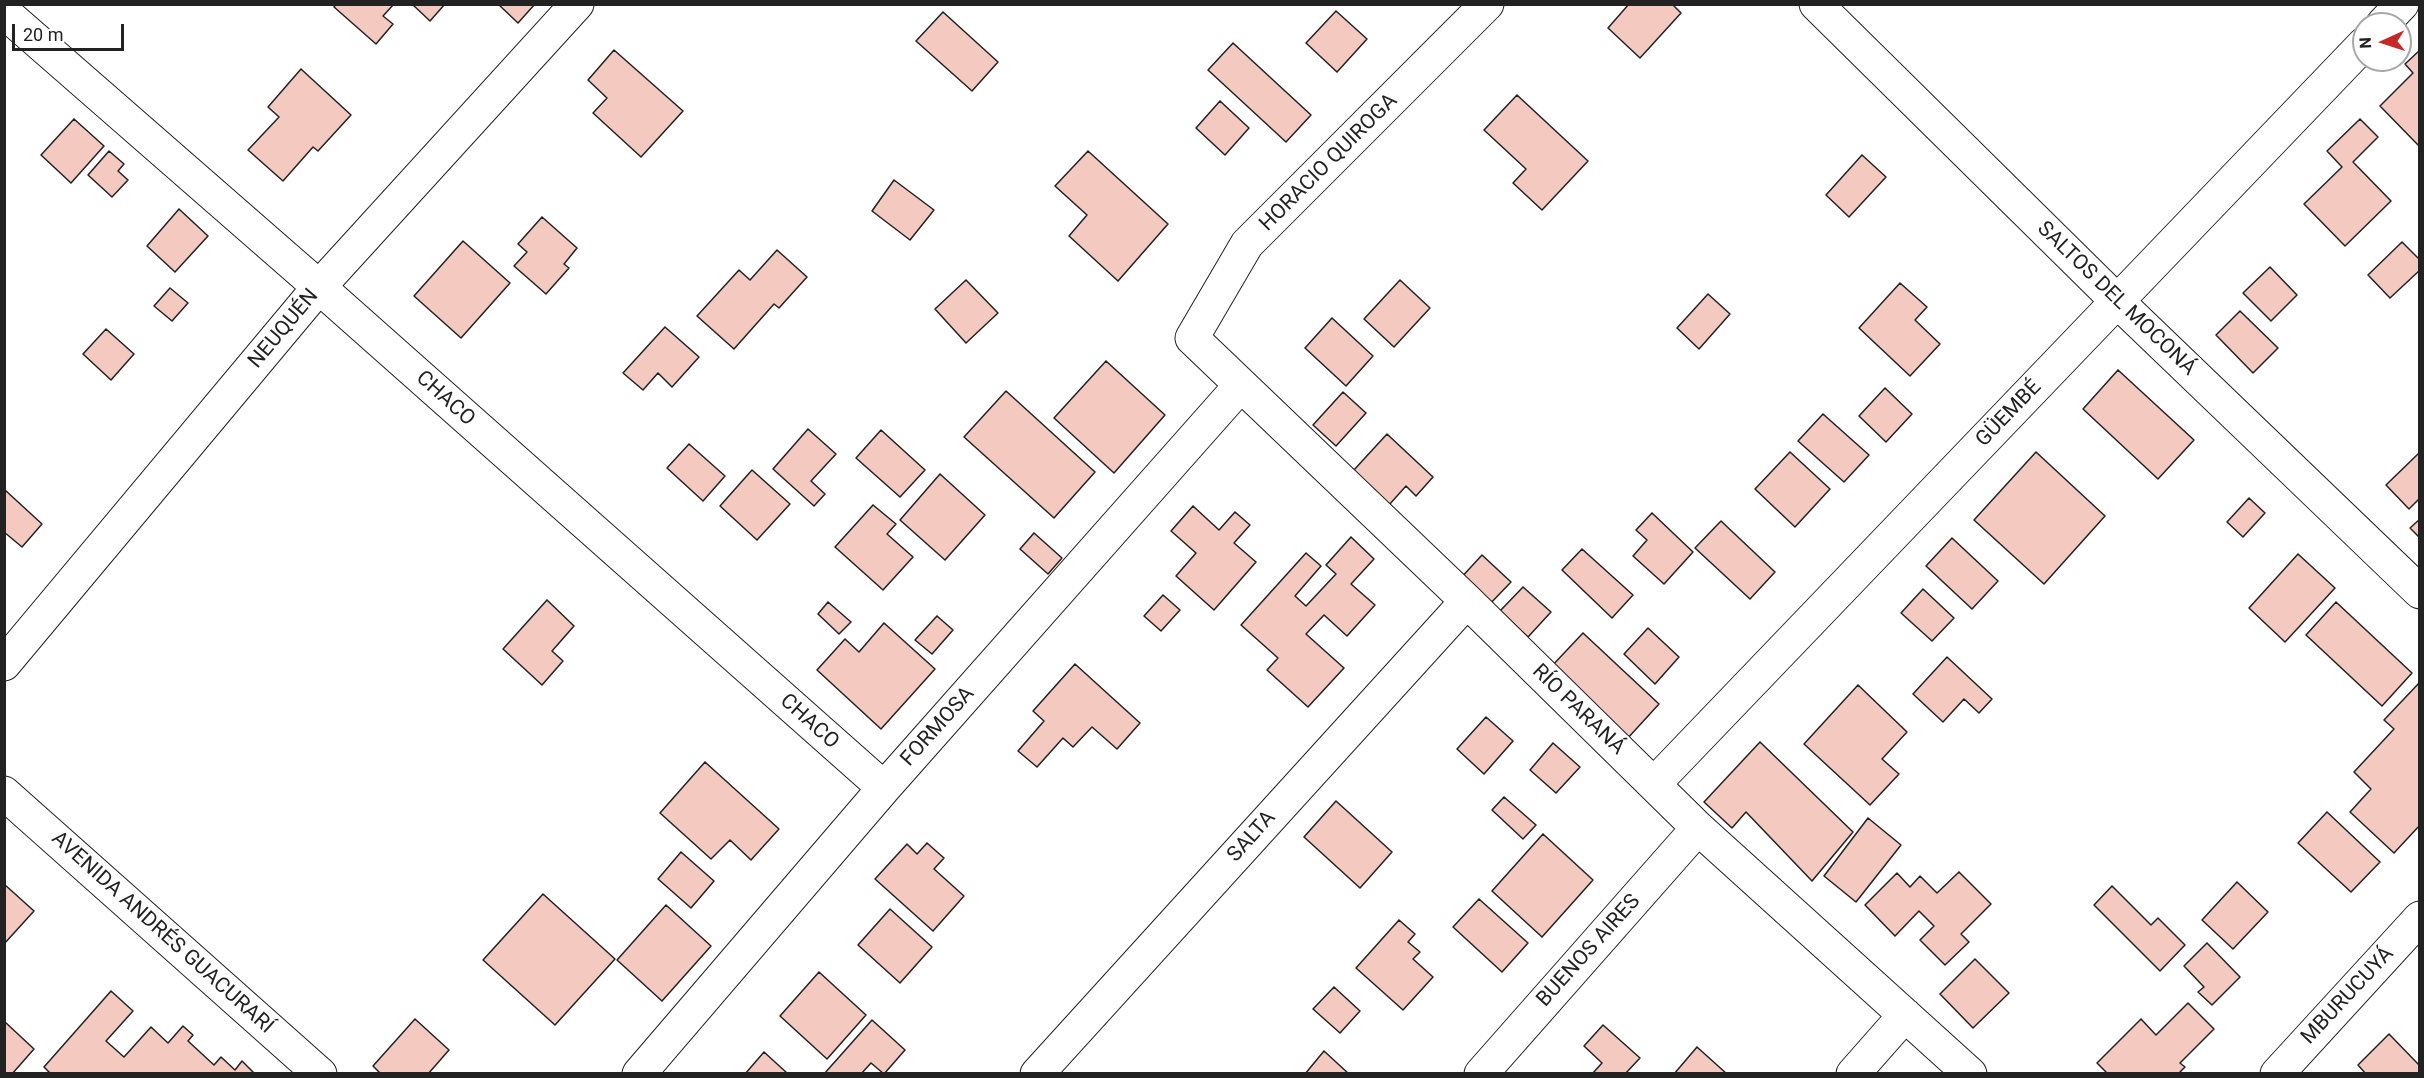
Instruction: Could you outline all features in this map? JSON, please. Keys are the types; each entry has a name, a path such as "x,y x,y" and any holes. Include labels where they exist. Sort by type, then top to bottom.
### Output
{"street":[{"name":"NEUQUÉN","path":"4,664 319,287 577,4"},
{"name":"HORACIO QUIROGA","path":"1192,338 1247,244 1487,4"},
{"name":"SALTOS DEL MOCONÁ","path":"1816,4 2117,301 2420,592"},
{"name":"CHACO","path":"4,12 319,287 884,788"},
{"name":"GÜEMBÉ","path":"1654,784 2352,56"},
{"name":"RÍO PARANÁ","path":"1192,338 1467,601 1698,828 1970,1074"},
{"name":"FORMOSA","path":"639,1074 884,788 1241,385"},
{"name":"SALTA","path":"1037,1074 1467,601"},
{"name":"AVENIDA ANDRÉS GUACURARÍ","path":"4,793 320,1074"},
{"name":"BUENOS AIRES","path":"1481,1074 1698,828"},
{"name":"MBURUCUYÁ","path":"2277,1074 2420,918"},
{"path":"1853,1074 1905,1014"}],"building":[{"path":"336,4 394,4 383,16 393,24 376,44 334,7"},
{"path":"412,4 445,4 430,21"},
{"path":"498,4 535,4 518,23"},
{"path":"1629,4 1672,4 1681,13 1640,58 1608,28"},
{"path":"1336,11 1367,39 1337,72 1306,43"},
{"path":"943,12 998,62 972,91 916,41"},
{"path":"1233,43 1311,115 1286,142 1208,70"},
{"path":"614,50 683,111 641,157 593,113 607,98 588,80"},
{"path":"2420,50 2420,147 2380,106 2413,73 2412,57"},
{"path":"301,69 351,115 318,151 313,147 283,181 248,150 279,117 268,107"},
{"path":"1517,95 1588,161 1542,210 1513,183 1526,169 1484,130"},
{"path":"1220,101 1249,128 1225,155 1196,128"},
{"path":"74,119 104,146 71,183 41,155"},
{"path":"2360,119 2378,137 2353,162 2391,201 2345,246 2304,204 2342,167 2327,151"},
{"path":"109,151 124,164 118,171 128,180 112,197 88,175"},
{"path":"1088,151 1168,224 1118,281 1069,236 1087,215 1055,186"},
{"path":"1862,155 1886,177 1849,217 1826,195"},
{"path":"894,180 934,210 910,240 872,211"},
{"path":"179,209 208,236 175,272 147,246"},
{"path":"542,217 577,248 564,264 569,268 546,294 514,266 527,252 518,244"},
{"path":"463,241 510,283 461,338 414,296"},
{"path":"2402,242 2420,260 2420,270 2390,298 2368,275"},
{"path":"777,250 807,277 779,308 774,304 734,349 697,316 739,270 750,280"},
{"path":"2270,267 2297,295 2271,321 2243,293"},
{"path":"966,280 998,313 966,343 935,309"},
{"path":"1400,280 1430,308 1394,347 1364,319"},
{"path":"1900,283 1927,307 1915,320 1940,344 1910,376 1859,328"},
{"path":"170,288 188,303 172,321 154,306"},
{"path":"1708,294 1730,314 1699,349 1677,328"},
{"path":"2240,311 2278,348 2253,373 2216,335"},
{"path":"1332,318 1373,356 1346,386 1305,348"},
{"path":"665,327 699,357 672,387 658,373 643,390 623,373"},
{"path":"106,329 134,354 111,380 83,354"},
{"path":"1106,361 1165,415 1114,473 1054,418"},
{"path":"2118,370 2194,440 2158,479 2083,409"},
{"path":"1885,388 1912,414 1886,442 1859,416"},
{"path":"1006,391 1095,472 1054,518 964,437"},
{"path":"1343,392 1366,413 1336,446 1313,425"},
{"path":"1823,414 1869,455 1844,482 1798,441"},
{"path":"808,429 836,454 811,481 825,494 814,506 773,469"},
{"path":"881,430 925,470 900,497 856,458"},
{"path":"1387,434 1433,477 1416,496 1406,486 1389,505 1353,471"},
{"path":"689,444 725,476 703,501 667,468"},
{"path":"1790,452 1830,489 1795,527 1755,489"},
{"path":"2036,452 2105,516 2044,584 1974,520"},
{"path":"2419,453 2420,498 2409,509 2386,485"},
{"path":"752,470 790,504 757,540 720,506"},
{"path":"940,474 985,515 945,560 900,520"},
{"path":"5,490 42,524 22,547 4,532"},
{"path":"2249,498 2265,513 2243,537 2227,522"},
{"path":"873,505 896,524 887,534 913,557 883,590 835,547"},
{"path":"1193,506 1219,530 1235,512 1250,525 1234,543 1256,562 1214,610 1176,576 1196,553 1171,531"},
{"path":"1652,513 1693,552 1664,584 1633,556 1647,540 1636,530"},
{"path":"2420,519 2420,538 2410,528"},
{"path":"1721,521 1775,572 1750,599 1695,548"},
{"path":"1034,533 1062,558 1048,574 1020,549"},
{"path":"1351,537 1374,559 1351,584 1375,605 1347,636 1324,615 1306,634 1344,668 1308,707 1267,670 1278,658 1241,625 1306,553 1321,566 1295,596 1306,606 1336,574 1326,565"},
{"path":"1952,538 1998,581 1972,609 1926,566"},
{"path":"1582,549 1633,595 1612,618 1562,570"},
{"path":"2298,554 2335,588 2285,642 2249,608"},
{"path":"1482,555 1511,582 1487,607 1459,580"},
{"path":"1523,587 1551,612 1528,637 1500,611"},
{"path":"1923,589 1954,618 1932,641 1901,613"},
{"path":"1163,595 1180,610 1161,631 1144,616"},
{"path":"547,600 574,626 552,651 563,661 542,685 503,649"},
{"path":"828,602 851,622 839,634 818,614"},
{"path":"2336,602 2412,673 2382,706 2306,635"},
{"path":"937,616 953,630 932,654 915,640"},
{"path":"884,623 935,669 881,729 817,670 845,639 859,652"},
{"path":"1648,628 1679,657 1655,684 1624,654"},
{"path":"1583,633 1659,704 1627,739 1550,668"},
{"path":"1947,657 1992,699 1979,713 1964,699 1943,722 1913,694"},
{"path":"1075,664 1140,723 1117,749 1092,727 1073,747 1063,738 1037,767 1018,751 1044,721 1033,711"},
{"path":"2420,682 2420,825 2394,853 2350,812 2371,789 2354,772 2394,729 2384,720"},
{"path":"1858,685 1907,732 1882,759 1899,774 1870,805 1804,744"},
{"path":"1486,717 1513,741 1484,774 1457,749"},
{"path":"1760,742 1853,832 1812,881 1746,812 1732,828 1704,802"},
{"path":"1553,743 1580,767 1556,793 1530,770"},
{"path":"705,762 779,829 751,860 730,840 711,859 660,813"},
{"path":"1504,797 1536,825 1523,839 1492,810"},
{"path":"1336,801 1392,852 1360,888 1304,837"},
{"path":"2327,812 2380,862 2351,892 2298,843"},
{"path":"1868,818 1901,845 1856,902 1824,876"},
{"path":"1543,834 1593,880 1542,937 1492,891"},
{"path":"927,843 944,858 934,869 964,896 933,931 875,879 907,844 917,854"},
{"path":"681,852 714,881 691,908 658,879"},
{"path":"1959,872 1991,904 1961,934 1969,942 1945,965 1920,940 1934,926 1919,911 1895,936 1865,905 1897,873 1910,887 1920,876 1937,893"},
{"path":"2237,882 2268,912 2233,949 2202,920"},
{"path":"4,884 34,911 4,944"},
{"path":"2112,886 2151,925 2158,918 2185,945 2160,971 2094,905"},
{"path":"543,894 615,959 555,1025 483,960"},
{"path":"1479,899 1528,943 1502,972 1453,927"},
{"path":"666,905 711,946 662,1001 617,960"},
{"path":"890,909 932,947 900,983 858,945"},
{"path":"1399,920 1415,934 1408,942 1420,952 1413,959 1433,977 1403,1010 1356,968"},
{"path":"2207,943 2240,977 2212,1005 2198,992 2204,987 2184,966"},
{"path":"1975,959 2009,993 1973,1028 1940,994"},
{"path":"819,972 866,1015 827,1059 780,1016"},
{"path":"1334,987 1360,1011 1340,1033 1313,1009"},
{"path":"111,991 133,1011 106,1041 124,1057 151,1027 168,1043 183,1026 193,1035 188,1041 214,1065 221,1057 235,1070 242,1061 255,1074 51,1074 44,1067"},
{"path":"2188,1003 2214,1029 2180,1063 2185,1067 2178,1074 2108,1074 2097,1063 2141,1019 2156,1035"},
{"path":"415,1019 449,1050 428,1074 381,1074 373,1066"},
{"path":"872,1020 905,1050 884,1074 871,1063 861,1074 824,1074"},
{"path":"5,1022 34,1049 12,1074 4,1074"},
{"path":"1603,1025 1640,1058 1625,1074 1592,1074 1602,1063 1584,1046"},
{"path":"2389,1034 2420,1066 2420,1074 2366,1074 2358,1065"},
{"path":"1697,1047 1727,1074 1674,1074"},
{"path":"1324,1051 1349,1074 1305,1074"},
{"path":"764,1052 787,1073 745,1074"}]}
